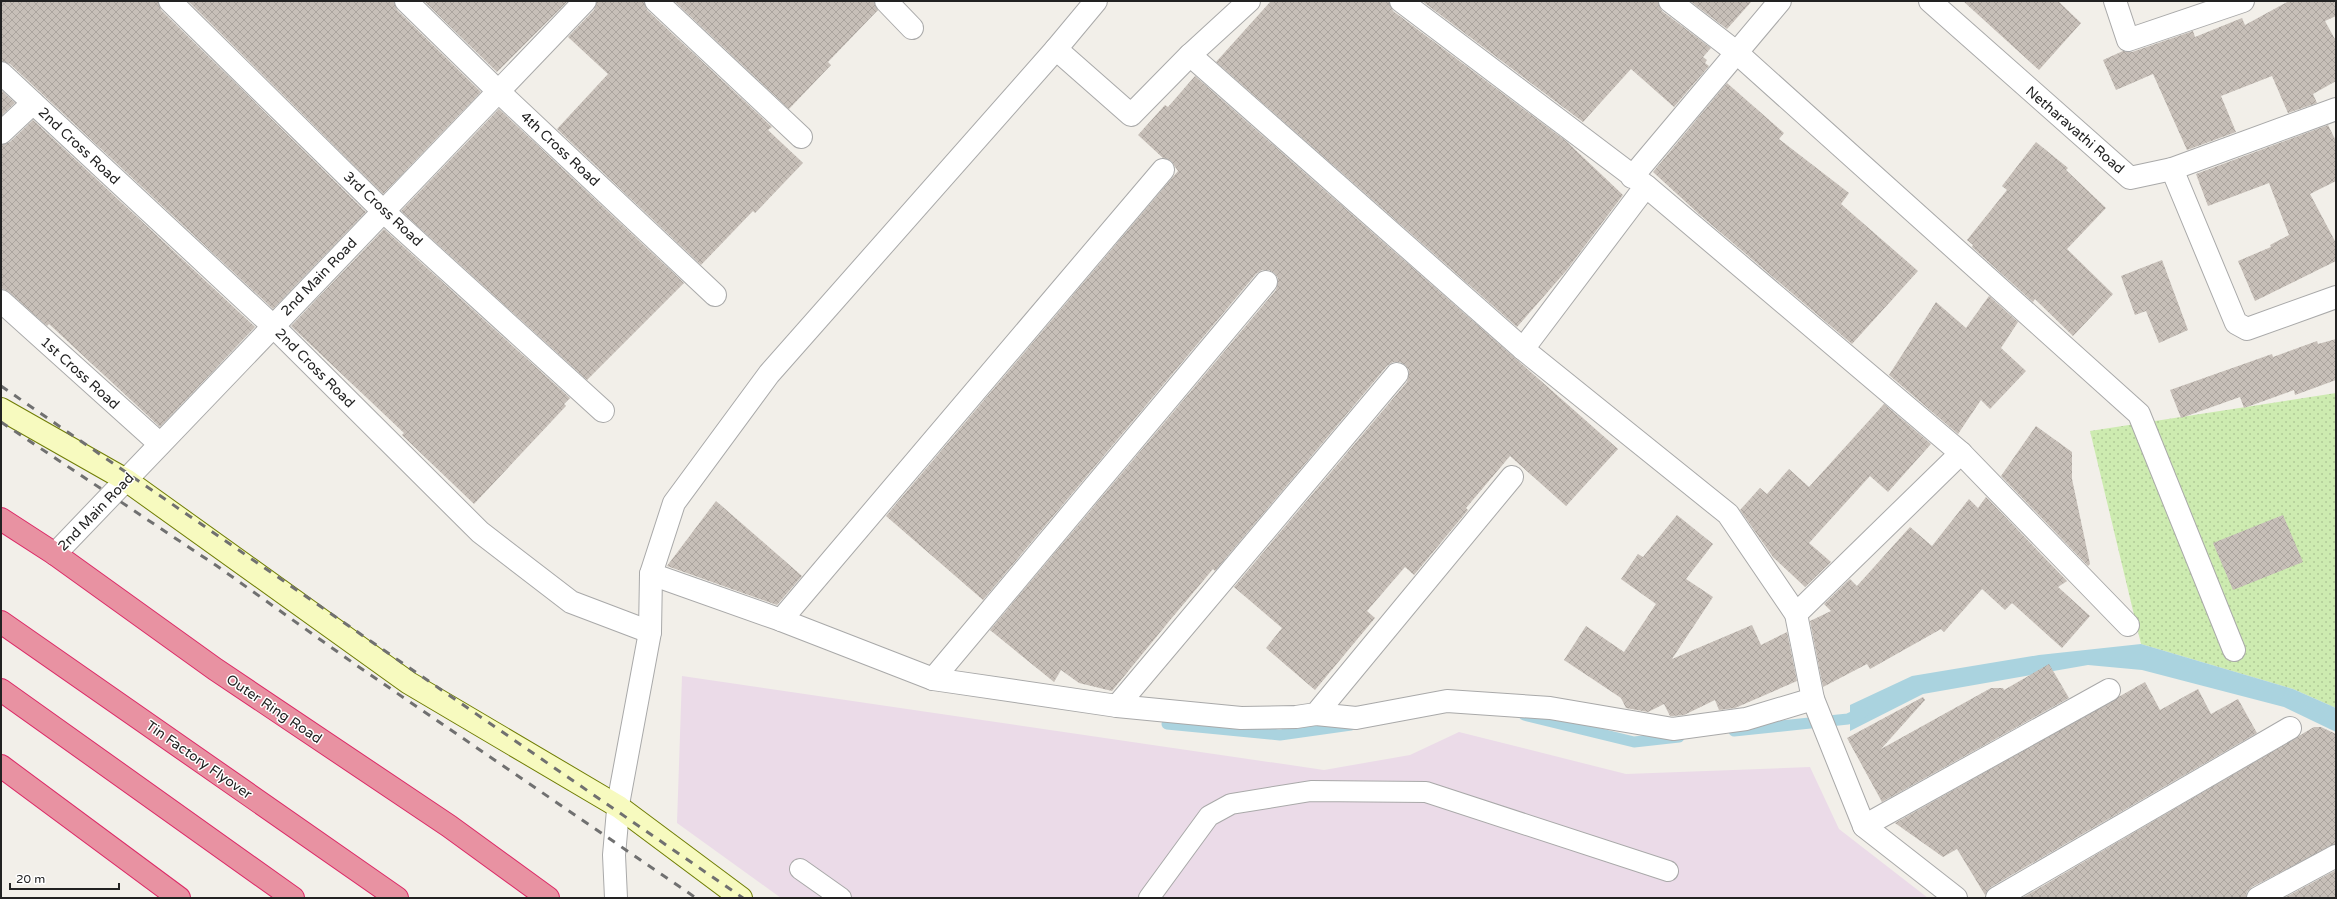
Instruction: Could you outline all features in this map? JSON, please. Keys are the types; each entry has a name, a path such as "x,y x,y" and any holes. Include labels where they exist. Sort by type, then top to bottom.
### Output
{"highway":[{"name":"Outer Ring Road","path":"1,519 55,554 215,669 449,826 548,898"},
{"name":"Tin Factory Flyover","path":"1,622 397,898"},
{"path":"1,690 293,898"},
{"path":"1,766 176,897"}],"street":[{"name":"3rd Cross Road","path":"170,1 383,211 603,411"},
{"name":"4th Cross Road","path":"406,1 498,91 715,295"},
{"name":"2nd Main Road","path":"55,554 585,1"},
{"path":"656,1 801,137"},
{"path":"886,1 912,28"},
{"path":"616,898 614,855 619,807 650,632 651,574 674,502 769,374 1056,49 1096,1"},
{"path":"1056,49 1132,115 1190,55 1249,1"},
{"path":"1401,1 1639,182 1961,453 2128,625"},
{"path":"1670,1 1736,52 2139,414 2234,650"},
{"path":"1523,349 1639,182 1736,52 1780,1"},
{"name":"Netharavathi Road","path":"1930,1 2130,178 2172,169 2336,110"},
{"path":"2115,1 2128,40 2243,1"},
{"path":"1190,55 1523,349 1728,514 1796,614 1814,702 1864,826 1956,898"},
{"name":"2nd Cross Road","path":"1,73 273,326 480,532 571,602 650,632"},
{"path":"1,133 33,103"},
{"path":"2172,169 2236,323 2247,329 2336,297"},
{"path":"781,620 1163,170"},
{"path":"933,679 1266,282"},
{"name":"1st Cross Road","path":"1,301 160,444"},
{"path":"1117,706 1397,374"},
{"path":"1,409 126,480 409,682 619,807 741,898"},
{"path":"1796,614 1961,453"},
{"path":"1316,714 1512,477"},
{"path":"651,574 781,620 933,679 1117,706 1241,718 1296,717 1316,714 1356,718 1447,702 1550,708 1673,729 1746,720 1814,702"},
{"path":"1864,826 2109,690"},
{"path":"1997,898 2290,728"},
{"path":"2258,898 2336,856"}],"lane":[{"path":"1149,898 1209,816 1231,804 1311,791 1426,792 1668,871"},
{"path":"800,870 841,898"}],"shaded area":[{"path":"682,676 1324,770 1410,755 1459,732 1626,774 1810,767 1839,829 1928,898 781,898 677,823"}],"green space":[{"path":"2336,393 2336,708 2293,689 2141,644 2090,431"}],"water":[{"path":"2141,644 2293,689 2336,708 2336,732 2284,707 2142,670 2088,665 1923,694 1850,731 1850,705 1912,676 2039,655"}],"building":[{"path":"1,1 158,1 161,10 366,212 273,309 10,64 1,61"},
{"path":"188,1 394,1 397,10 481,92 383,194"},
{"path":"424,1 568,1 497,72"},
{"path":"597,1 644,1 647,10 772,127 768,130 803,163 755,213 753,211 701,265 557,129 608,74 568,37 594,10"},
{"path":"674,1 874,1 878,10 828,62 831,65 789,109"},
{"path":"1271,1 1389,1 1393,11 1566,141 1623,195 1566,271 1517,327 1216,62"},
{"path":"1422,1 1658,1 1662,11 1711,48 1703,57 1707,60 1705,63 1709,66 1674,107 1631,69 1583,122"},
{"path":"1690,1 1752,1 1727,29"},
{"path":"1963,1 2058,1 2081,23 2039,70"},
{"path":"2289,1 2336,1 2336,16 2325,21 2336,41 2336,81 2313,94 2317,103 2288,113 2272,76 2221,96 2236,132 2187,150 2153,74 2116,90 2103,60 2123,51 2132,52 2193,31 2195,37 2242,18 2245,25"},
{"path":"1195,76 1618,449 1566,506 1510,456 1466,508 1468,510 1414,575 1405,567 1367,611 1375,618 1315,690 1266,648 1282,628 1234,587 1407,382 1409,370 1400,362 1393,362 1387,366 1215,571 1213,569 1112,691 1079,683 1061,670 1054,682 990,630 1276,290 1278,278 1269,270 1262,270 1256,274 983,600 886,516 1178,171 1171,161 1163,158 1138,135 1165,105 1168,107"},
{"path":"1727,83 1784,133 1779,139 1849,193 1841,204 1918,271 1852,344 1700,215 1653,172"},
{"path":"1,90 15,103 1,116"},
{"path":"499,109 684,283 587,380 401,211"},
{"path":"33,120 255,327 160,427 49,324 47,326 9,292 1,288 1,145 10,142"},
{"path":"2328,125 2336,141 2336,181 2310,194 2336,243 2336,261 2255,301 2238,261 2271,247 2270,245 2289,235 2269,183 2208,206 2196,174"},
{"path":"2036,142 2068,168 2066,170 2106,208 2067,249 2113,294 2073,336 2035,299 2033,302 1972,247 1973,245 1967,240 2007,190 2002,186"},
{"path":"384,229 570,398 564,404 566,406 474,504 402,435 404,433 291,326"},
{"path":"2162,260 2188,330 2159,343 2146,311 2135,315 2121,276"},
{"path":"1989,296 2018,322 2001,348 2026,371 1990,409 1981,400 1958,434 1889,375 1936,302 1966,328"},
{"path":"2336,339 2336,380 2295,395 2294,390 2244,408 2240,397 2181,418 2170,390 2272,354 2273,357 2317,341 2318,344"},
{"path":"1884,404 1931,444 1888,492 1870,476 1809,543 1831,562 1805,587 1773,557 1740,510 1760,488 1767,494 1789,469 1809,487"},
{"path":"2036,426 2072,452 2072,479 2090,564 2088,566 2001,476"},
{"path":"1986,497 2067,581 2058,587 2090,616 2062,648 2012,603 2005,610 1982,589 1944,632 1941,629 1870,669 1867,664 1823,687 1810,621 1831,611 1824,604 1850,579 1857,586 1910,527 1932,546 1969,499 1978,508"},
{"path":"716,501 802,576 777,605 667,566"},
{"path":"1677,515 1713,544 1686,579 1713,597 1672,659 1752,625 1761,645 1787,632 1797,681 1735,708 1719,710 1715,700 1684,715 1670,716 1664,704 1648,712 1626,708 1621,698 1564,660 1586,626 1624,652 1656,604 1621,579 1638,554 1643,557"},
{"path":"2283,515 2303,562 2233,590 2213,543"},
{"path":"2049,664 2069,698 1882,802 1847,738 1923,697 1925,700 1881,749 1991,688 2003,688 2004,690"},
{"path":"2145,682 2160,710 2198,689 2211,714 2238,699 2257,733 1991,887 1985,895 1957,849 1943,857 1895,823"},
{"path":"2314,727 2321,727 2336,734 2336,844 2252,887 2247,892 2246,898 2022,898"},
{"path":"2336,870 2336,898 2284,898"}],"waterway":[{"path":"1734,731 1848,719 1863,712"},
{"path":"1524,715 1634,742 1679,737"},
{"path":"1167,724 1280,735 1351,725"}],"railway":[{"path":"1,386 743,898"},
{"path":"1,422 217,566 356,665 696,898"}]}
